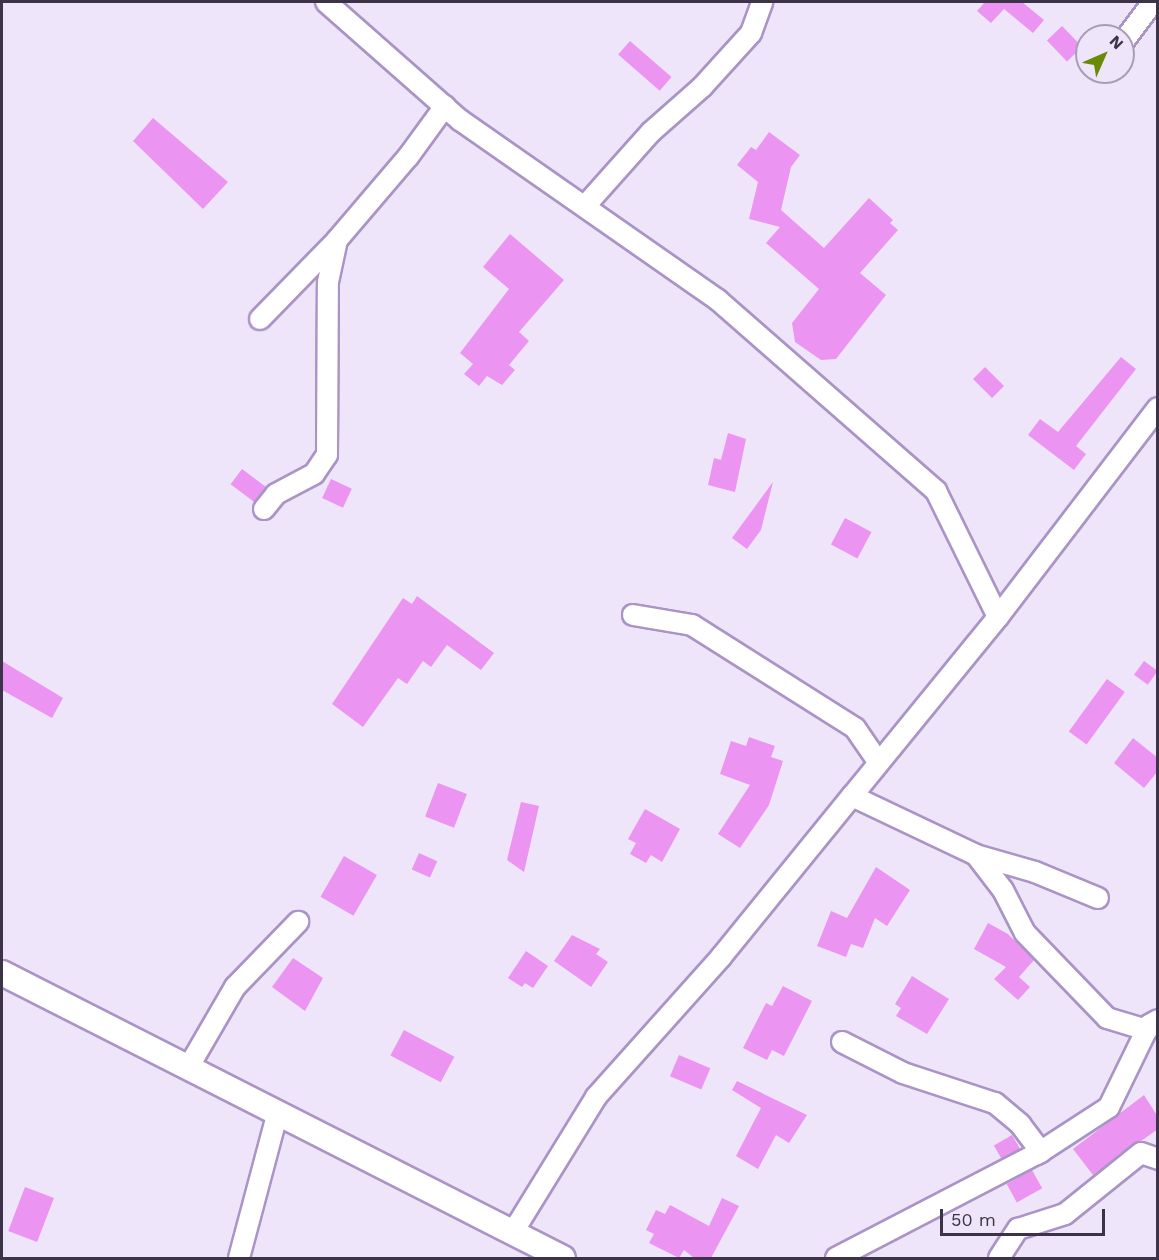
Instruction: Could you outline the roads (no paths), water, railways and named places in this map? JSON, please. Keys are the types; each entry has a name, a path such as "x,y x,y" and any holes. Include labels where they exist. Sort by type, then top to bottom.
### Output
{"street":[{"path":"326,2 445,106 718,300 936,491 998,617"},
{"path":"585,206 651,132 702,87 751,33 762,2"},
{"path":"1135,26 1153,2"},
{"path":"260,319 337,240 408,157 445,106"},
{"path":"264,509 276,494 314,474 327,455 328,282 337,240"},
{"path":"513,1232 596,1097 721,957 1152,430 1158,408"},
{"path":"633,615 692,625 855,728 879,763"},
{"path":"852,796 976,855 1035,872 1098,898"},
{"path":"836,1258 1041,1152 1109,1107 1152,1025 1107,1018 1025,933 1003,890 976,855"},
{"path":"188,1068 235,987 298,922"},
{"path":"2,973 277,1115 563,1258"},
{"path":"842,1042 903,1073 995,1103 1020,1124 1041,1152"},
{"path":"238,1258 277,1115"},
{"path":"999,1258 1018,1229 1065,1214 1141,1153 1158,1159"}]}
